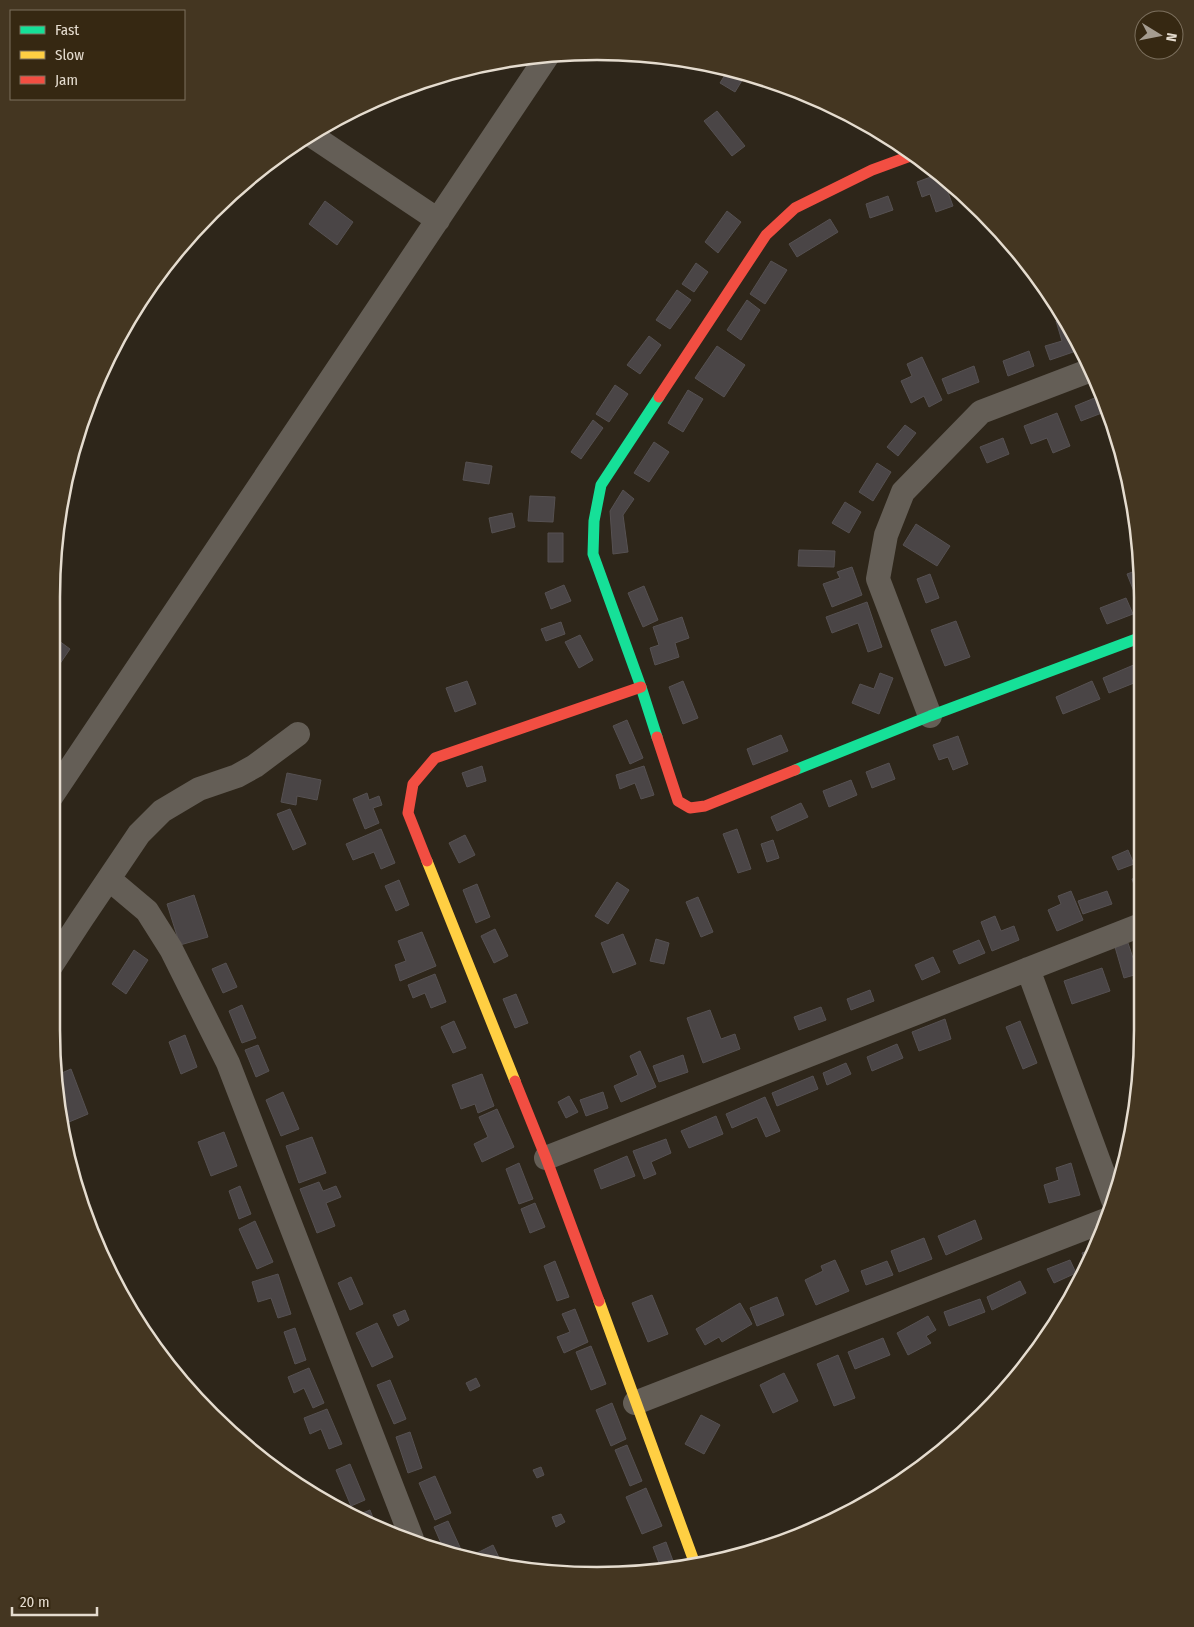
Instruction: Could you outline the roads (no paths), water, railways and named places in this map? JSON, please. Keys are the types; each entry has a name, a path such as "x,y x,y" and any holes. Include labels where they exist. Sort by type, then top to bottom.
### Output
{"street":[{"path":"60,784 542,63"},
{"path":"317,139 438,220"},
{"path":"906,158 872,170 795,208 766,235 601,485 594,521 593,554 678,801 690,808 704,806 930,716 1134,640"},
{"path":"930,716 878,578 886,535 903,492 981,412 1085,372"},
{"path":"640,686 435,758 413,784 408,813 546,1158 693,1558"},
{"path":"60,952 139,834 162,811 199,789 237,776 256,766 298,734"},
{"path":"109,879 147,911 171,949 228,1063 410,1533"},
{"path":"546,1158 1134,928"},
{"path":"1028,969 1110,1189"},
{"path":"635,1403 1098,1223"}]}
